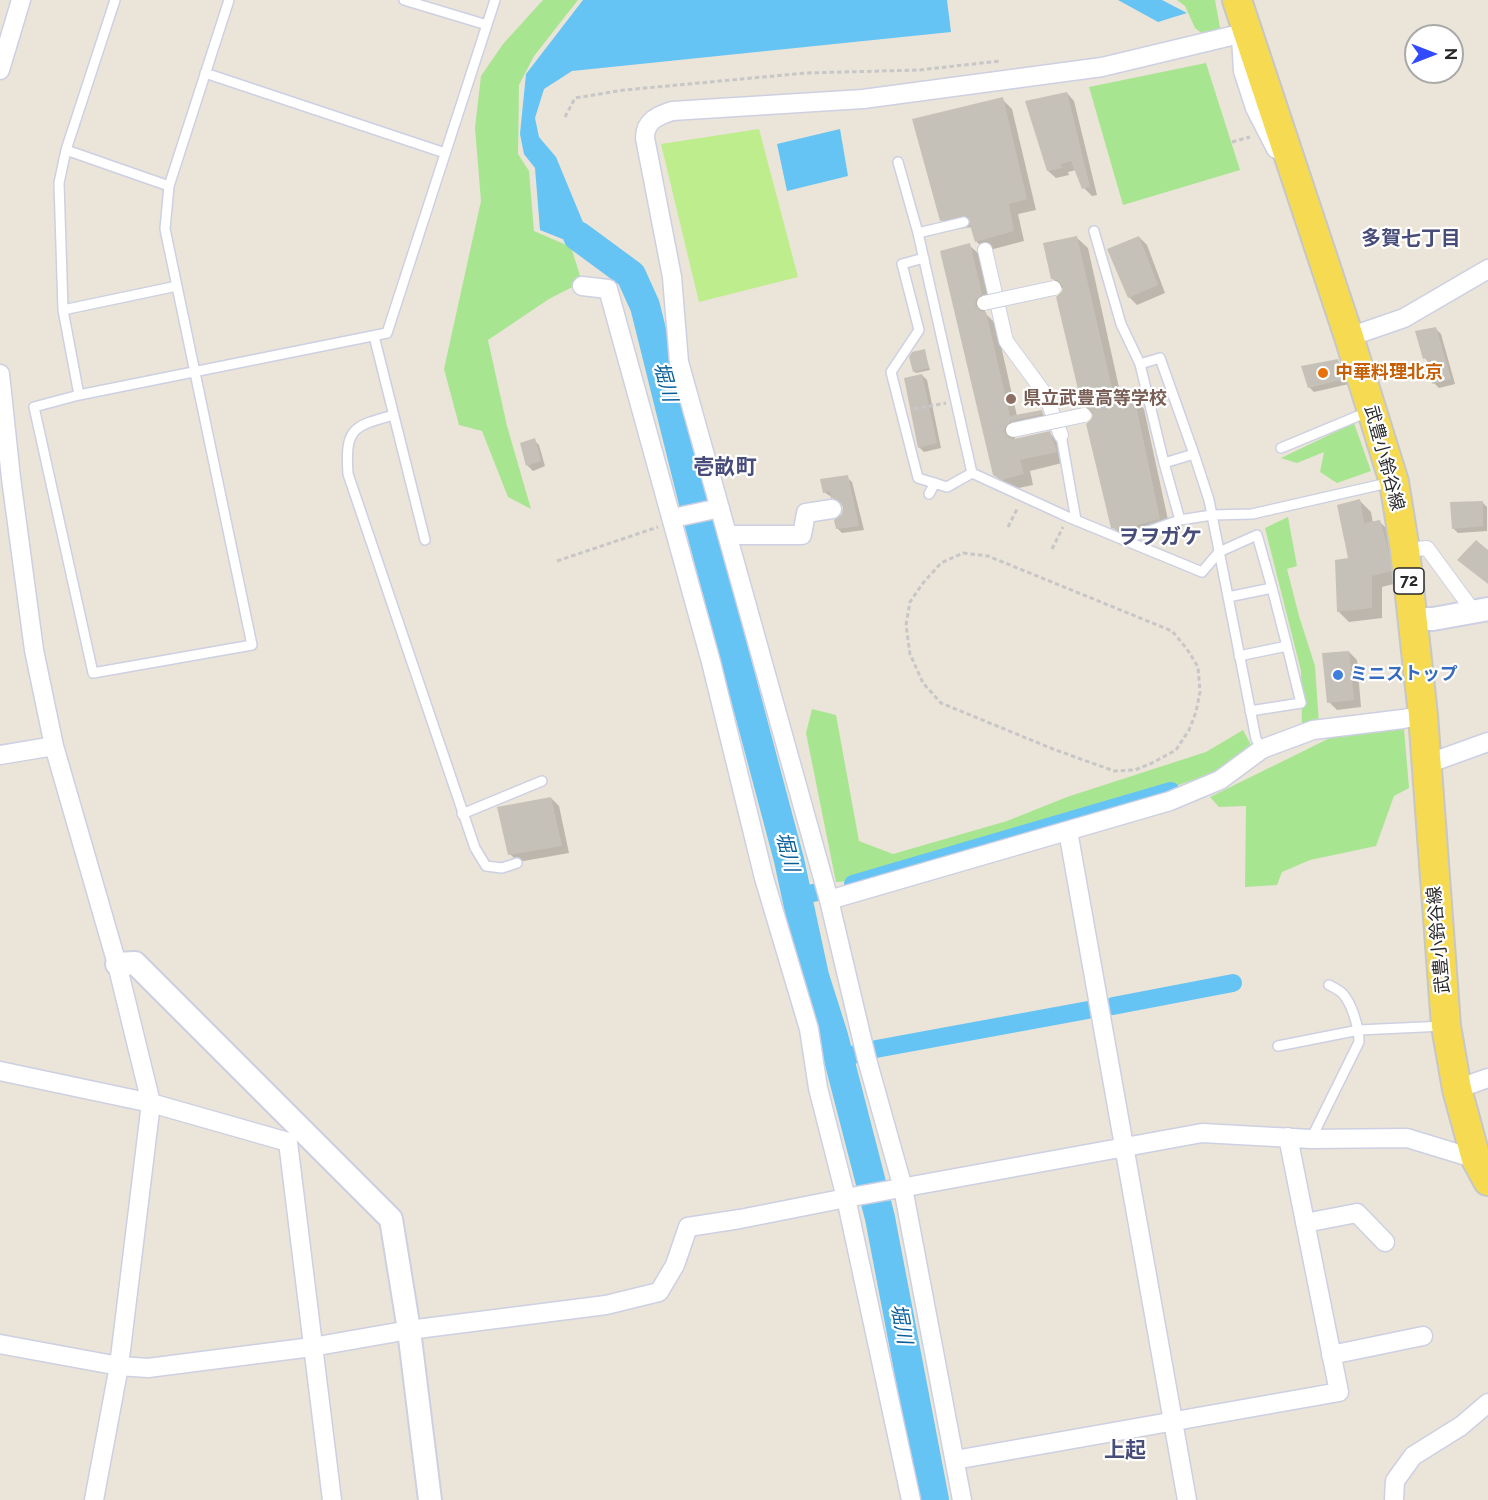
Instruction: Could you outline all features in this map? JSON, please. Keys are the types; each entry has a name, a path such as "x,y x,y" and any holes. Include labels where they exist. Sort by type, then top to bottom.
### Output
{"main road":[{"name":"武豊小鈴谷線","path":"1241,19 1350,337 1394,482 1406,550 1423,715 1446,1026 1457,1089 1482,1170"}],"street":[{"path":"0,70 21,0"},
{"path":"962,1500 903,1188 866,1056 829,900 679,362 672,277 645,138 648,124 653,118 672,111 863,99 1102,68 1241,19"},
{"path":"985,250 1006,341 1045,394 1061,435"},
{"path":"1350,337 1404,318 1488,269"},
{"path":"582,286 608,289 647,433 673,518 764,878 809,1029 818,1088 846,1198 910,1500"},
{"path":"984,303 1054,288"},
{"path":"0,374 5,477 34,650 54,746 117,964 151,1102 119,1366 94,1500"},
{"path":"1013,430 1084,415"},
{"path":"673,518 720,508"},
{"path":"727,535 802,535 806,513 832,509"},
{"path":"1406,550 1427,548 1481,610"},
{"path":"1413,619 1433,619 1481,610"},
{"path":"829,900 1180,797 1220,780 1262,749 1313,730 1423,715"},
{"path":"1427,764 1488,742"},
{"path":"0,754 54,746"},
{"path":"1068,831 1187,1500"},
{"path":"117,964 135,963 391,1220 430,1500"},
{"path":"0,1071 151,1102 288,1142 332,1500"},
{"path":"1457,1089 1488,1078"},
{"path":"0,1344 119,1366 148,1368 312,1347 408,1330 606,1305 659,1292 675,1265 688,1227 740,1220 846,1198 1202,1133 1311,1139 1407,1138 1482,1170"},
{"path":"955,1460 1339,1392 1288,1137"},
{"path":"1305,1223 1357,1213 1385,1242"},
{"path":"1332,1355 1424,1336"},
{"path":"1394,1500 1395,1481 1413,1456 1461,1426 1488,1402"}],"lane":[{"path":"79,395 63,310 59,183 66,150 115,0"},
{"path":"229,0 169,186 165,229 195,371 252,645 93,673 33,406 195,371 387,333 495,0"},
{"path":"405,0 487,25"},
{"path":"205,74 445,153"},
{"path":"66,150 169,186"},
{"path":"898,162 924,258 972,473"},
{"path":"918,233 964,222"},
{"path":"1094,231 1121,324 1140,364 1180,520"},
{"path":"924,258 902,264 918,330 891,372 918,477 948,487 972,473"},
{"path":"63,310 177,286"},
{"path":"374,336 425,540"},
{"path":"1140,364 1160,358 1194,454 1212,515 1250,711 1256,739 1262,749"},
{"path":"1281,448 1372,410"},
{"path":"394,415 363,423 352,433 346,450 348,474 475,848 486,866 502,868 516,863"},
{"path":"1061,435 1072,519"},
{"path":"1164,463 1194,454"},
{"path":"972,473 1023,498 1202,572 1219,552 1257,535 1301,703 1250,711"},
{"path":"1123,540 1180,520 1212,515 1252,514 1394,482"},
{"path":"930,494 935,483"},
{"path":"1228,597 1272,588"},
{"path":"1239,656 1287,646"},
{"path":"462,814 542,781"},
{"path":"1311,1139 1359,1042 1359,1030 1352,1011 1342,993 1329,985"},
{"path":"1278,1046 1359,1030 1446,1026"}],"path":[{"path":"566,117 575,98 624,90 806,73 919,70 1001,61"},
{"path":"901,411 956,401"},
{"path":"1008,527 1023,498"},
{"path":"557,561 667,524 673,518"},
{"path":"1052,549 1072,519"},
{"path":"963,553 988,556 1172,631 1198,667 1200,692 1196,712 1189,730 1176,750 1152,764 1135,770 1114,771 1053,749 941,703 923,683 910,654 906,626 910,602 941,563 963,553"}],"green space":[{"path":"543,0 578,0 534,56 519,85 518,154 529,171 534,231 571,247 582,282 549,299 488,340 507,426 531,509 508,497 482,431 459,425 444,369 481,201 475,128 481,76 503,44"},
{"path":"1177,0 1215,0 1221,33 1208,38 1195,28 1185,6"},
{"path":"1206,63 1240,170 1123,205 1089,87"},
{"path":"759,129 798,277 699,302 661,144"},
{"path":"1354,423 1371,471 1337,483 1320,472 1324,452 1297,463 1281,458"},
{"path":"1288,517 1297,566 1287,569 1315,666 1319,724 1302,728 1301,671 1265,528"},
{"path":"812,709 836,715 859,841 893,854 1007,821 1067,797 1206,752 1243,730 1251,745 1217,772 1137,799 864,880 836,882 806,733"},
{"path":"1404,729 1409,788 1394,796 1376,846 1310,860 1282,872 1277,885 1245,887 1246,806 1219,807 1210,797 1336,735"}],"water":[{"path":"583,0 947,0 951,32 572,71 544,89 535,118 539,137 556,157 587,232 565,240 540,230 535,168 524,154 520,134 526,74"},
{"path":"1118,0 1162,0 1187,13 1158,22"},
{"path":"840,129 848,176 787,191 777,144"}],"building":[{"path":"1067,92 1090,187 1082,189 1071,161 1061,164 1062,168 1047,171 1025,101"},
{"path":"1003,97 1027,199 1009,204 1014,231 975,242 967,216 940,221 912,119"},
{"path":"1077,236 1115,401 1134,396 1160,519 1118,530 1111,528 1086,424 1092,418 1093,413 1087,407 1082,406 1056,297 1062,291 1063,286 1057,280 1051,279 1043,243"},
{"path":"1139,236 1158,285 1128,298 1107,249"},
{"path":"970,243 982,294 976,300 975,305 981,311 986,312 1010,416 1042,410 1043,414 1011,421 1005,427 1004,432 1014,439 1050,431 1057,452 1020,460 1024,474 1002,480 993,475 940,251"},
{"path":"1436,327 1451,379 1432,384 1427,358 1423,359 1415,331"},
{"path":"925,349 929,368 913,372 909,357 912,352"},
{"path":"1338,359 1345,379 1308,388 1301,366"},
{"path":"922,374 937,443 918,448 904,378"},
{"path":"535,438 541,461 526,466 520,443"},
{"path":"848,475 859,526 836,529 834,520 842,514 843,507 837,499 831,498 830,491 823,493 820,479"},
{"path":"1360,499 1364,523 1380,520 1389,552 1391,571 1372,576 1372,608 1337,612 1335,560 1348,558 1337,505"},
{"path":"1483,501 1483,526 1452,529 1450,502"},
{"path":"1476,540 1488,550 1488,584 1457,560"},
{"path":"1349,651 1354,700 1327,703 1322,653"},
{"path":"551,797 562,846 508,855 497,807"}],"waterway":[{"name":"堀川","path":"578,236 631,275 645,306 693,499 789,860 814,976 833,1036 880,1218 934,1500"},
{"path":"853,884 1171,791"},
{"path":"798,896 818,892"},
{"path":"1113,1006 1233,983"},
{"path":"876,1049 1088,1010"},
{"path":"838,1060 856,1054"}],"place":[{"name":"中華料理北京","path":"1323,373"},
{"name":"県立武豊高等学校","path":"1011,399"},
{"name":"ミニストップ","path":"1338,675"}],"district":[{"name":"多賀七丁目","path":"1411,239"},
{"name":"壱畝町","path":"725,468"},
{"name":"ヲヲガケ","path":"1160,538"},
{"name":"上起","path":"1125,1451"}]}
